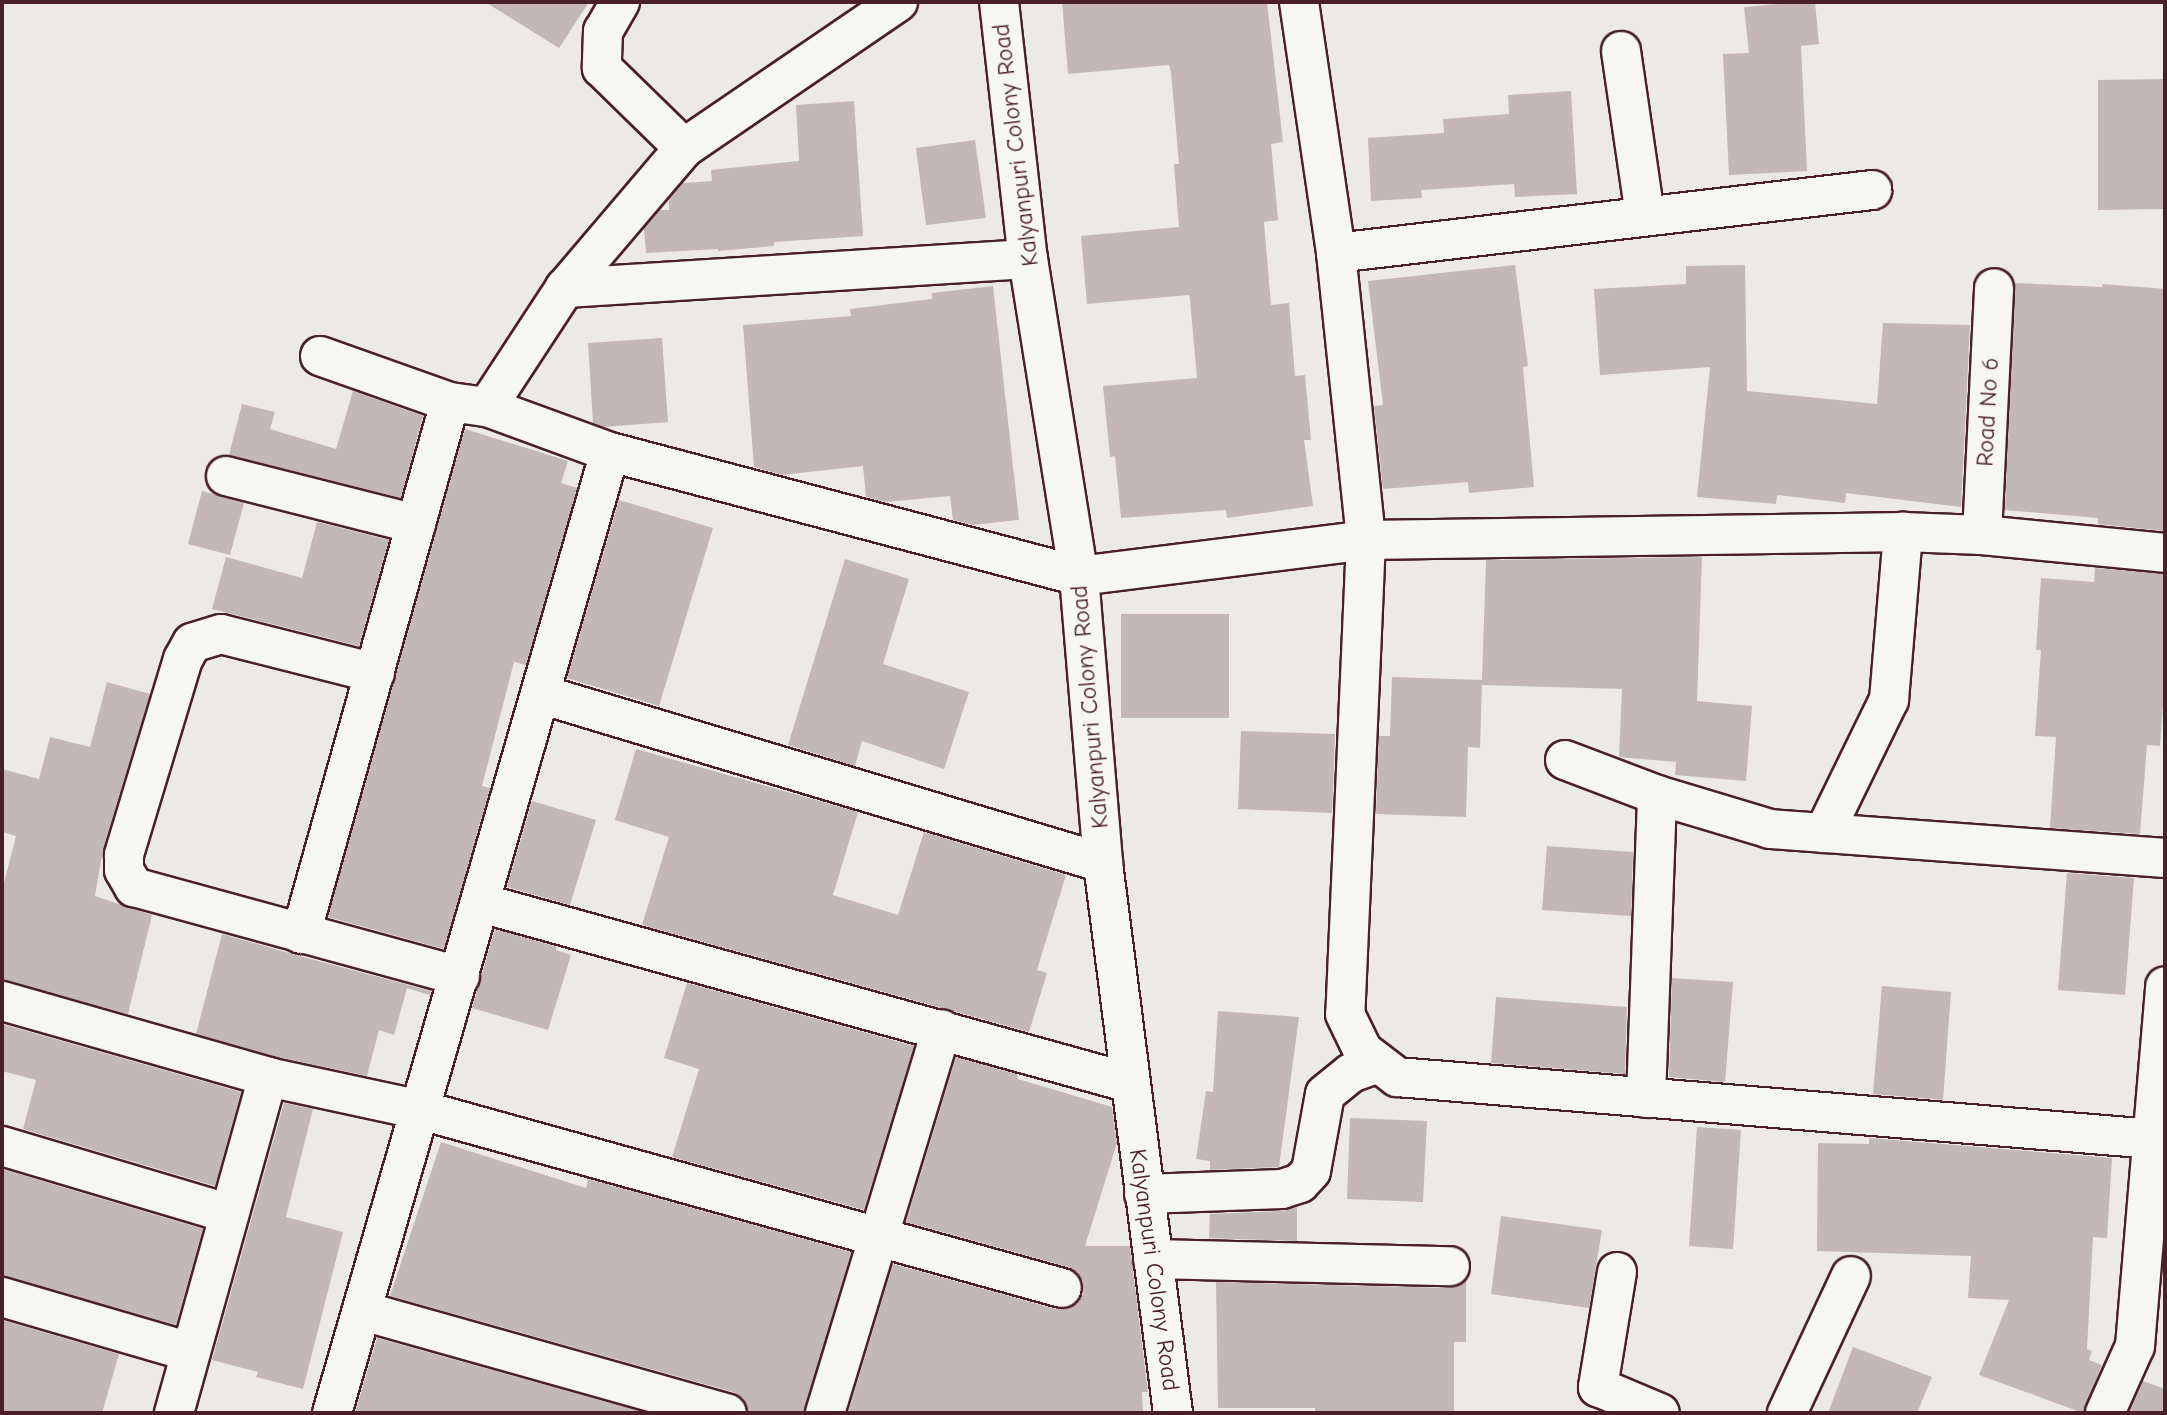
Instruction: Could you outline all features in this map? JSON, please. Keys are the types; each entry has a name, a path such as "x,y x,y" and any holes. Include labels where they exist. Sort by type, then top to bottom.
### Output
{"street":[{"path":"620,2 603,31 602,68 684,148"},
{"path":"487,407 565,288 684,148 898,2"},
{"name":"Kalyanpuri Colony Road","path":"999,2 1028,259 1079,576 1103,863 1173,1413"},
{"path":"1299,2 1336,253 1366,540 1345,1014 1363,1051 1397,1077 2159,1139"},
{"path":"1621,51 1645,216"},
{"path":"1336,253 1872,190"},
{"path":"565,288 1028,259"},
{"name":"Road No 6","path":"1982,535 1994,288"},
{"path":"320,356 450,402 487,407 610,452 1079,576 1366,540 1903,532 1982,535 2165,553"},
{"path":"302,934 450,402"},
{"path":"332,1413 610,452"},
{"path":"226,476 416,524"},
{"path":"1825,833 1889,700 1903,532"},
{"path":"375,673 221,634 192,643 183,659 124,855 124,870 134,887 460,976"},
{"path":"540,694 1103,863"},
{"path":"1565,760 1657,795 1770,829 2165,858"},
{"path":"1646,1098 1657,795"},
{"path":"481,903 1130,1083"},
{"path":"2105,1413 2150,1347 2165,986"},
{"path":"2,1001 268,1077 421,1110 1062,1288"},
{"path":"825,1413 942,1029"},
{"path":"1144,1195 1282,1189 1300,1183 1311,1171 1325,1094 1351,1073 1378,1063"},
{"path":"174,1413 227,1213 268,1077"},
{"path":"2,1146 227,1213"},
{"path":"1153,1259 1450,1266"},
{"path":"1617,1272 1598,1387 1660,1413"},
{"path":"1787,1413 1851,1276"},
{"path":"2,1297 190,1352"},
{"path":"363,1311 727,1413"}],"building":[{"path":"485,2 589,2 559,48"},
{"path":"1062,2 1267,2 1283,142 1271,144 1278,220 1264,222 1271,305 1289,303 1295,376 1305,375 1311,440 1304,440 1313,506 1227,518 1226,510 1121,518 1115,456 1110,457 1103,386 1197,378 1190,300 1189,295 1087,304 1081,236 1179,227 1174,164 1179,164 1171,72 1169,65 1068,74"},
{"path":"1815,2 1819,44 1801,46 1807,171 1729,175 1723,54 1749,53 1744,7"},
{"path":"2165,79 2165,209 2098,210 2098,80"},
{"path":"1571,91 1577,194 1515,197 1514,184 1421,190 1422,198 1371,201 1368,138 1444,133 1443,119 1509,114 1508,95"},
{"path":"854,101 863,236 774,242 774,246 718,251 646,253 644,229 660,210 669,210 669,200 683,183 712,181 711,170 799,161 796,105"},
{"path":"975,140 986,218 926,225 916,148"},
{"path":"1515,265 1528,366 1523,367 1534,487 1469,493 1468,482 1383,489 1374,406 1383,405 1368,281"},
{"path":"1745,265 1747,391 1877,404 1883,323 1970,325 1961,507 1846,493 1845,503 1777,495 1776,504 1697,497 1710,367 1600,375 1594,289 1686,284 1686,266"},
{"path":"2015,283 2102,287 2103,284 2165,289 2165,531 2098,524 2098,518 2005,510"},
{"path":"993,286 1019,520 973,525 953,520 950,496 886,502 866,497 863,466 782,475 754,467 743,325 851,316 850,309 932,299 932,293"},
{"path":"662,338 668,422 604,427 593,423 588,343"},
{"path":"353,391 423,416 401,498 229,455 242,404 275,412 270,429 336,449"},
{"path":"465,429 568,461 561,483 577,488 526,665 514,662 482,786 490,788 444,949 328,917"},
{"path":"202,491 244,503 230,555 188,544"},
{"path":"619,500 713,528 659,706 567,678"},
{"path":"317,522 389,540 359,646 212,609 226,557 302,578"},
{"path":"1702,557 1697,701 1752,706 1746,781 1675,775 1676,762 1619,757 1622,689 1482,685 1480,748 1468,747 1466,817 1376,814 1379,736 1390,736 1392,677 1482,680 1486,560"},
{"path":"845,559 909,579 883,664 969,692 944,769 862,741 855,766 788,745"},
{"path":"2095,568 2165,574 2165,677 2160,746 2147,745 2140,834 2050,828 2056,737 2035,736 2041,650 2036,650 2041,578 2094,582"},
{"path":"1121,614 1229,614 1229,718 1121,718"},
{"path":"107,682 150,694 103,849 95,896 152,915 128,1014 2,980 2,891 16,836 2,832 2,769 39,779 50,737 90,747"},
{"path":"1241,731 1335,734 1332,813 1238,809"},
{"path":"636,749 858,812 833,895 898,915 924,832 1066,875 1037,970 1047,973 1029,1032 642,925 669,837 615,820"},
{"path":"532,801 596,820 570,905 507,887"},
{"path":"1547,846 1633,852 1631,916 1542,910"},
{"path":"2067,873 2134,878 2125,995 2058,990"},
{"path":"495,929 557,947 556,950 571,955 548,1030 472,1008"},
{"path":"222,934 431,991 430,995 407,988 394,1035 379,1030 367,1076 273,1056 196,1034"},
{"path":"1672,978 1733,982 1725,1082 1669,1077"},
{"path":"687,983 914,1046 864,1210 672,1157 699,1069 664,1058"},
{"path":"1882,986 1951,992 1943,1100 1873,1094"},
{"path":"1496,997 1627,1007 1625,1074 1491,1063"},
{"path":"1218,1011 1299,1017 1279,1167 1210,1170 1210,1161 1196,1159 1206,1091 1213,1092"},
{"path":"2,1024 241,1092 215,1186 23,1129 36,1080 2,1071"},
{"path":"956,1057 1017,1074 1018,1079 1112,1107 1117,1143 1085,1246 1130,1246 1148,1392 1142,1392 1143,1413 848,1413 893,1264 1056,1309 1068,1309 1078,1303 1083,1294 1083,1282 1077,1272 1068,1267 906,1222"},
{"path":"284,1103 313,1109 286,1217 343,1232 303,1389 256,1377 258,1372 212,1360"},
{"path":"1350,1118 1427,1121 1423,1202 1347,1199"},
{"path":"1697,1127 1741,1130 1733,1249 1689,1246"},
{"path":"1869,1138 2112,1158 2107,1238 2093,1237 2087,1349 2092,1351 2089,1360 2102,1365 2083,1413 1979,1375 2009,1300 1968,1298 1971,1256 1817,1251 1818,1143 1869,1144"},
{"path":"441,1142 586,1188 588,1179 851,1252 804,1413 748,1413 743,1398 733,1392 390,1296"},
{"path":"2,1169 203,1229 176,1325 2,1276"},
{"path":"1297,1207 1297,1241 1209,1238 1210,1214 1283,1211"},
{"path":"1501,1216 1602,1230 1589,1308 1491,1294"},
{"path":"1466,1280 1466,1342 1454,1342 1454,1413 1315,1413 1315,1408 1218,1408 1216,1282 1449,1288"},
{"path":"2,1320 119,1354 102,1413 2,1413"},
{"path":"377,1338 647,1413 355,1413"},
{"path":"1853,1347 1932,1377 1917,1413 1828,1413"},
{"path":"2143,1381 2165,1389 2165,1413 2129,1413"}]}
